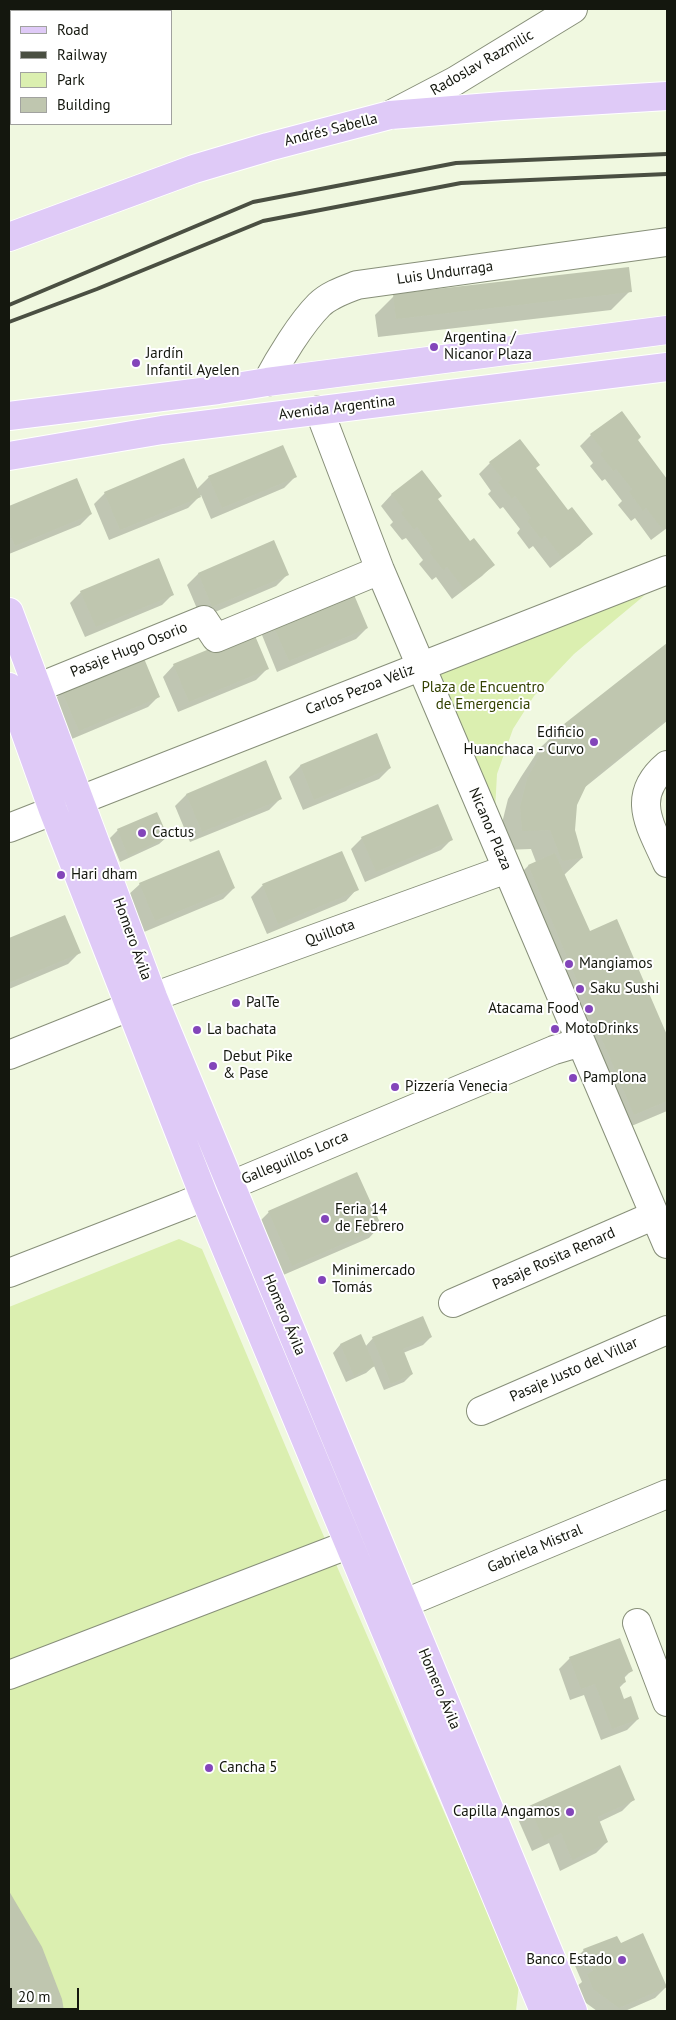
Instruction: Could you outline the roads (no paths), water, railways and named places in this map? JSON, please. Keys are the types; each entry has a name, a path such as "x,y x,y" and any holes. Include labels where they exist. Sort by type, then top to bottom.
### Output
{"main road":[{"name":"Andrés Sabella","path":"9,237 194,169 268,147 390,115 667,96"},
{"path":"9,416 667,330"},
{"name":"Avenida Argentina","path":"9,456 162,430 667,367"},
{"name":"Homero Ávila","path":"9,612 80,799 141,1002 204,1196 544,2011"},
{"name":"Homero Ávila","path":"9,687 53,810 141,1002 230,1185 574,2011"},
{"path":"526,2011 529,1978"}],"street":[{"name":"Radoslav Razmilic","path":"390,115 455,81 573,9"},
{"name":"Luis Undurraga","path":"267,382 279,359 320,304 336,294 357,285 667,242"},
{"name":"Nicanor Plaza","path":"319,410 380,570 667,1244"},
{"name":"Pasaje Hugo Osorio","path":"37,688 204,620 216,638 380,570"},
{"name":"Carlos Pezoa Véliz","path":"9,828 667,570"},
{"path":"662,770 648,787 646,813 667,864"},
{"name":"Quillota","path":"9,1055 141,1002 507,869"},
{"name":"Galleguillos Lorca","path":"9,1273 204,1196 554,1050 581,1042"},
{"name":"Pasaje Rosita Renard","path":"453,1303 655,1215"},
{"name":"Pasaje Justo del Villar","path":"481,1411 667,1330"},
{"name":"Gabriela Mistral","path":"403,1604 667,1494"},
{"path":"9,1675 350,1544"},
{"path":"637,1623 667,1702"}],"railway":[{"path":"9,305 253,202 456,163 667,154"},
{"path":"9,322 97,289 263,221 461,183 667,174"}],"place":[{"name":"Argentina / Nicanor Plaza","path":"434,347"},
{"name":"Jardín Infantil Ayelen","path":"136,363"},
{"name":"Edificio Huanchaca - Curvo","path":"594,742"},
{"name":"Cactus","path":"142,833"},
{"name":"Hari dham","path":"61,875"},
{"name":"Mangiamos","path":"569,964"},
{"name":"Saku Sushi","path":"580,989"},
{"name":"PalTe","path":"236,1003"},
{"name":"Atacama Food","path":"589,1009"},
{"name":"MotoDrinks","path":"555,1029"},
{"name":"La bachata","path":"197,1030"},
{"name":"Debut Pike & Pase","path":"213,1066"},
{"name":"Pamplona","path":"573,1078"},
{"name":"Pizzería Venecia","path":"395,1087"},
{"name":"Feria 14 de Febrero","path":"325,1219"},
{"name":"Minimercado Tomás","path":"322,1280"},
{"name":"Cancha 5","path":"209,1768"},
{"name":"Capilla Angamos","path":"570,1812"},
{"name":"Banco Estado","path":"622,1960"}],"park label":[{"name":"Plaza de Encuentro de Emergencia","path":"483,696"}]}
